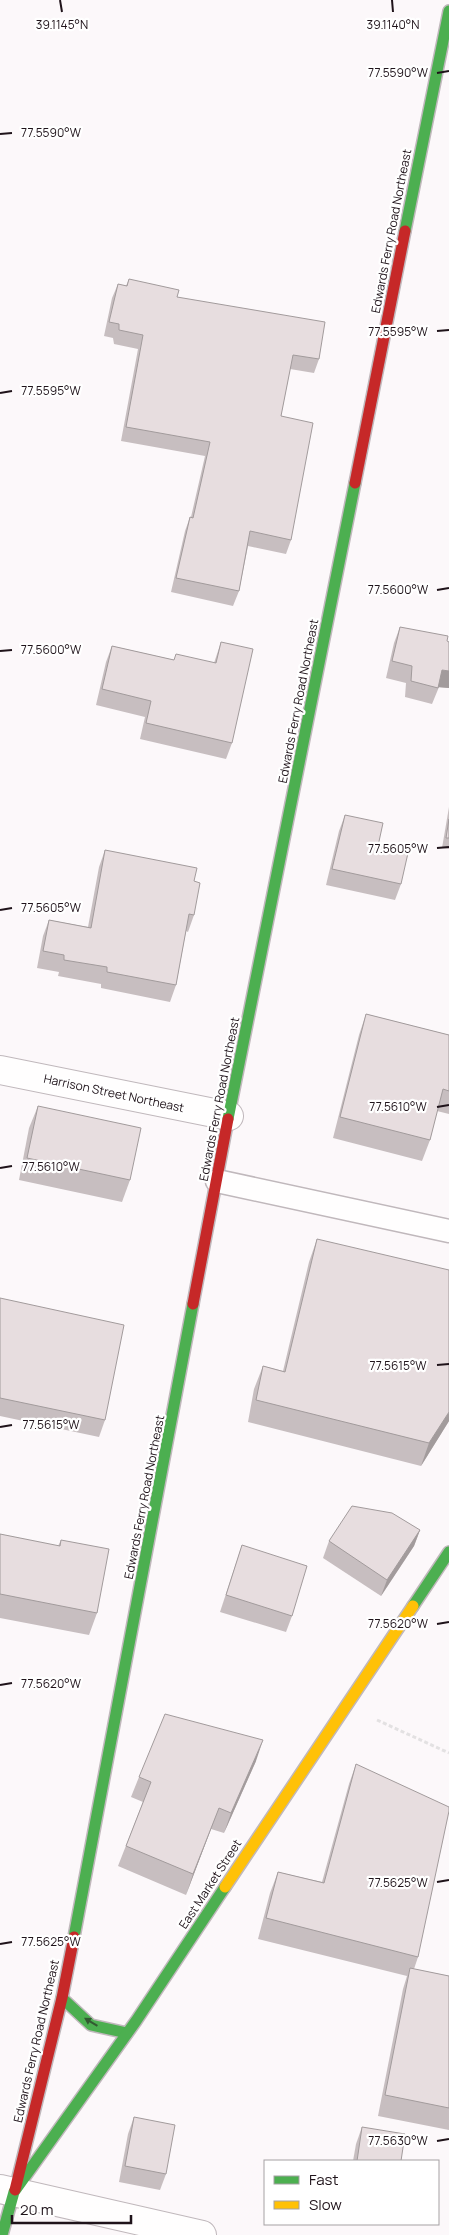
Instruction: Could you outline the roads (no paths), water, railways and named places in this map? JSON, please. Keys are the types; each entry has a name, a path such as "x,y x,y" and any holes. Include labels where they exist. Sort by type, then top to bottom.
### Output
{"street":[{"name":"Edwards Ferry Road Northeast","path":"7,2190 62,1998 229,1116 449,11"},
{"name":"Harrison Street Northeast","path":"0,1070 229,1116"},
{"name":"East Market Street","path":"2,2235 7,2190 127,2033 449,1552"},
{"path":"62,1998 91,2025 127,2033"},
{"path":"7,2190 202,2235"}],"lane":[{"path":"217,1180 449,1231"}]}
